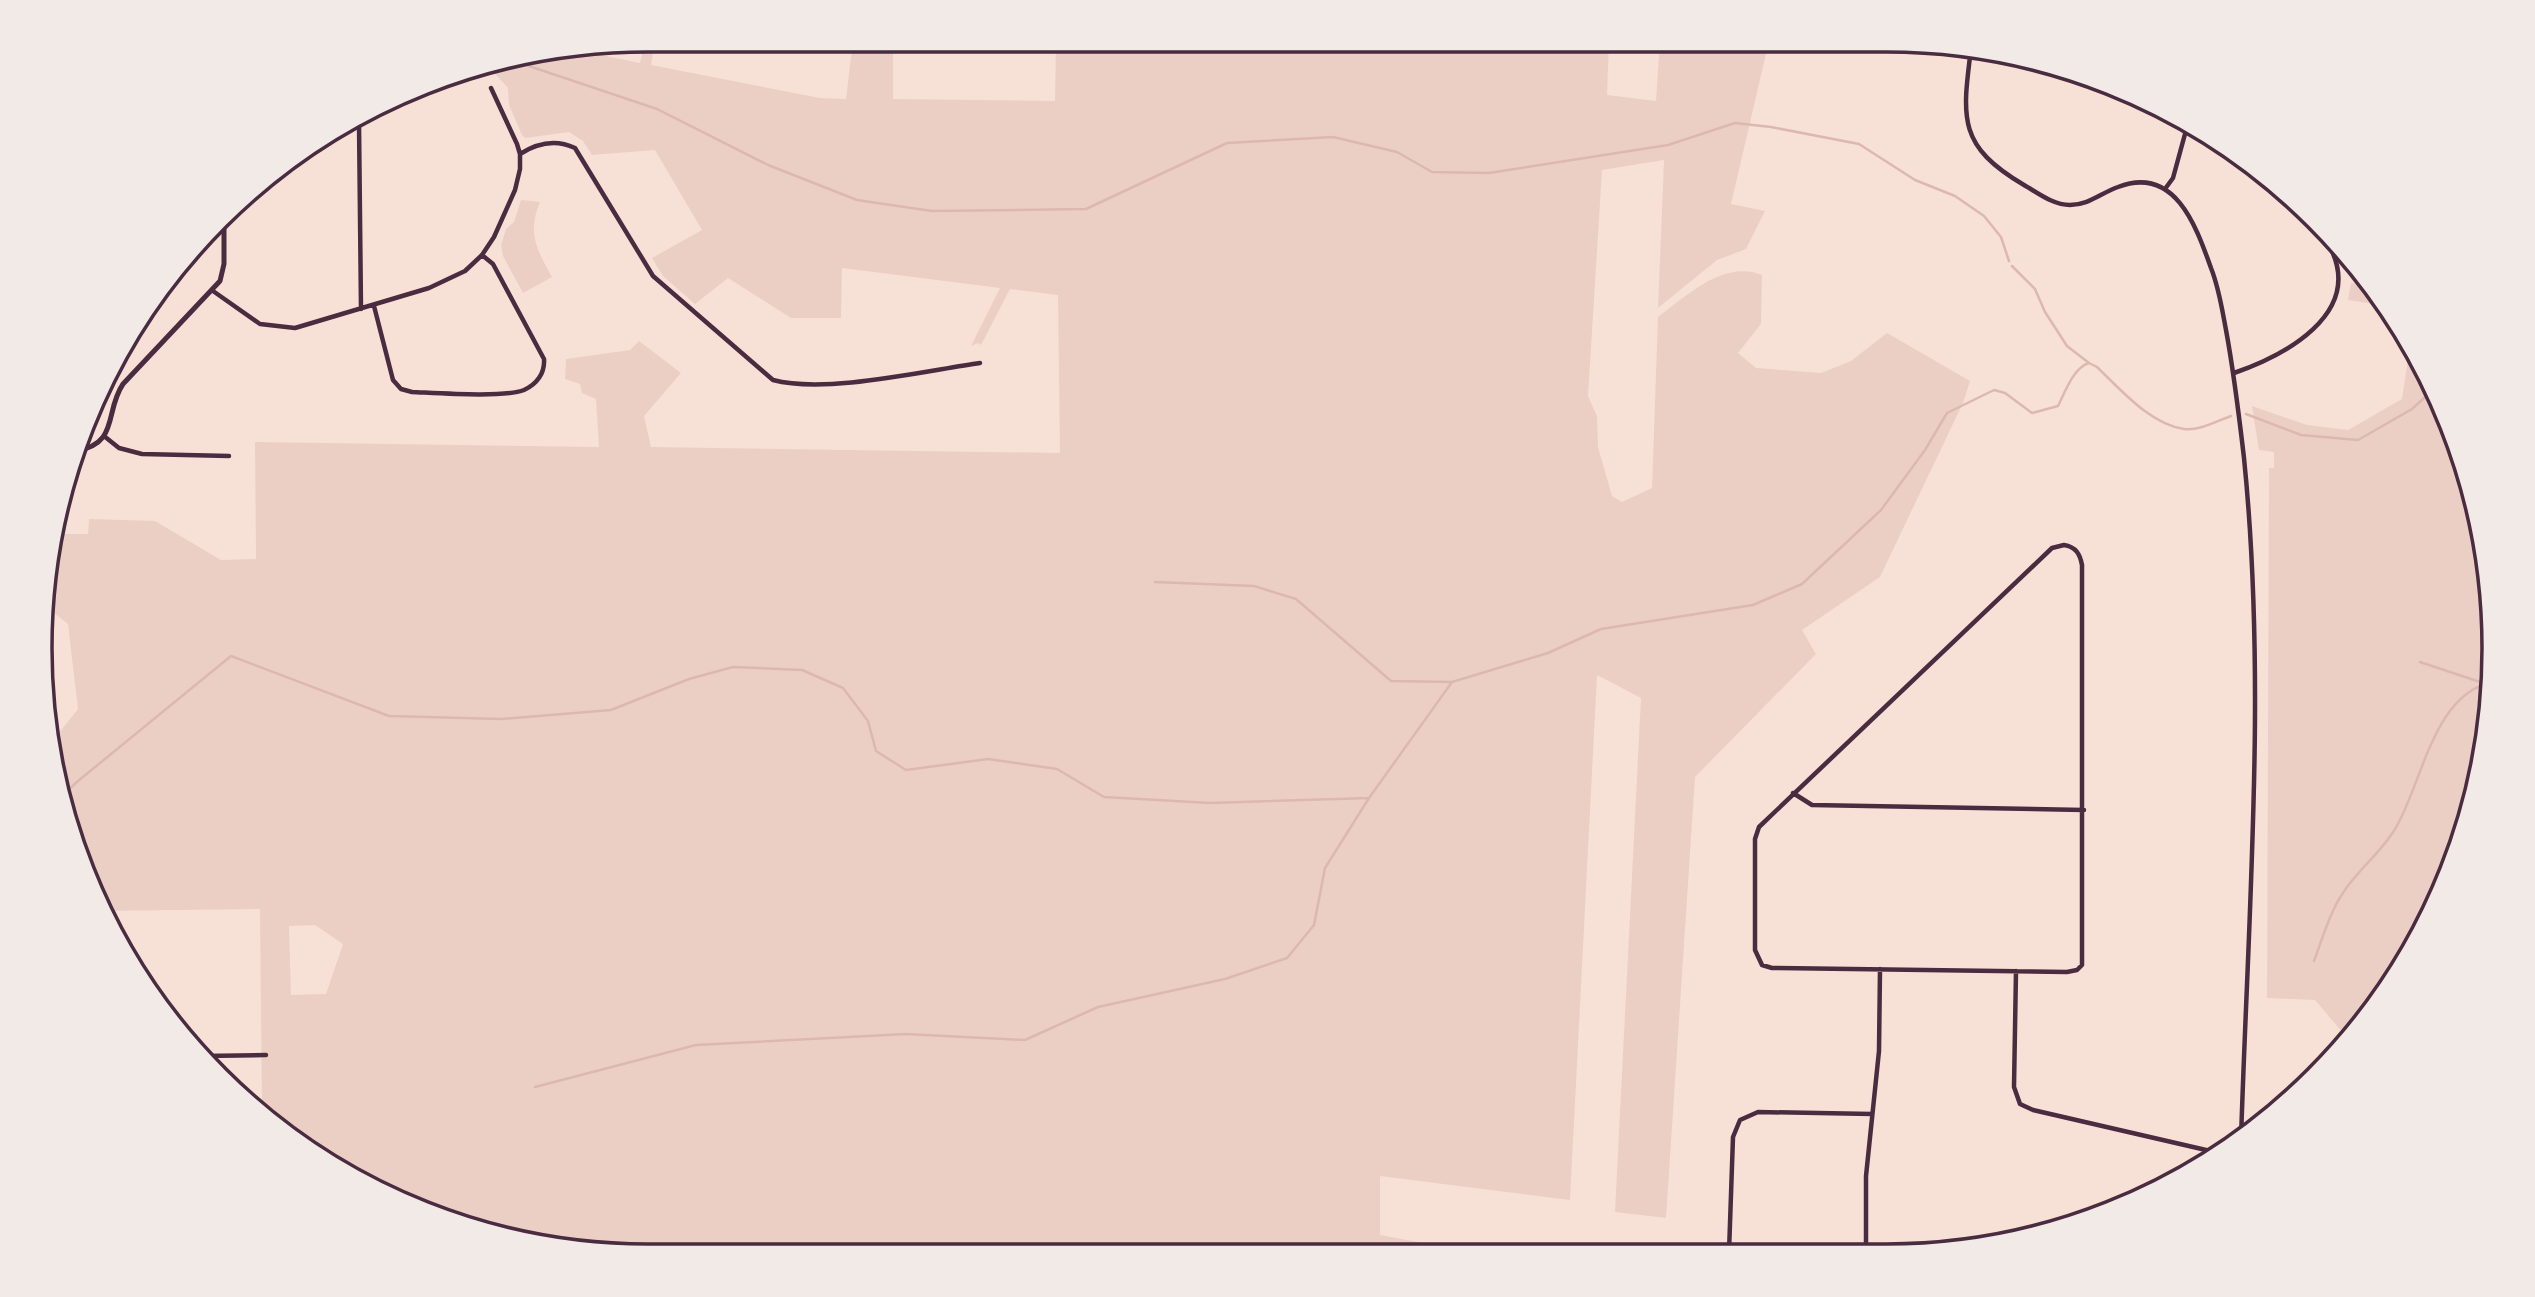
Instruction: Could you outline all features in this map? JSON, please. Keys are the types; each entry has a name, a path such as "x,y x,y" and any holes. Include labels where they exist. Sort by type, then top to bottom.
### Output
{"street":[{"path":"1970,59 1965,104 1967,121 1979,149 2004,173 2061,204 2082,204 2113,188 2130,184 2148,184 2165,189 2188,211 2212,270 2234,373 2249,514 2254,643 2253,859 2242,1127"},
{"path":"213,291 253,320 273,327 303,326 374,306 454,278 473,265 494,237 520,170 520,155 509,124 491,88"},
{"path":"359,127 361,309"},
{"path":"2165,189 2173,178 2185,132"},
{"path":"520,155 529,148 550,143 575,148 659,283 774,380 837,384 979,363"},
{"path":"87,449 110,428 116,396 123,384 220,281 223,271 224,230"},
{"path":"2234,373 2251,367 2306,336 2323,321 2333,302 2337,277 2332,253"},
{"path":"374,306 393,380 401,389 415,393 495,393 524,389 540,376 544,359 493,264 482,255"},
{"path":"104,436 119,448 142,454 229,456"},
{"path":"2070,546 2079,553 2082,565 2084,810 2082,961 2077,970 1764,967 1755,950 1756,833 1765,820 1793,793 2052,548 2070,546"},
{"path":"1793,793 1812,805 2084,810"},
{"path":"1866,1244 1866,1176 1879,1051 1880,969"},
{"path":"2017,971 2014,1087 2020,1104 2032,1110 2208,1150"},
{"path":"214,1056 266,1055"},
{"path":"1729,1244 1733,1137 1740,1120 1758,1112 1872,1114"}],"shaded area":[{"path":"642,52 653,52 651,65 820,98 846,99 852,52 893,52 893,99 1055,101 1056,52 1609,52 1607,95 1656,101 1659,52 1766,52 1731,204 1765,211 1746,249 1717,260 1658,308 1664,160 1602,170 1588,396 1597,416 1598,447 1612,496 1622,502 1652,488 1658,317 1694,290 1720,276 1734,272 1762,275 1761,324 1738,353 1756,368 1821,373 1851,361 1887,333 1970,381 1963,403 1880,577 1802,630 1816,654 1695,777 1666,1218 1615,1212 1641,698 1597,675 1570,1200 1380,1176 1380,1235 1429,1244 610,1243 532,1233 457,1213 420,1199 350,1165 317,1144 262,1102 260,909 113,911 84,840 64,765 59,733 78,709 68,624 54,613 64,534 88,534 89,519 155,521 221,560 256,559 255,442 599,447 596,399 582,393 580,384 565,379 566,359 630,350 639,341 681,373 644,416 651,447 1060,453 1058,295 1010,289 981,345 978,343 971,346 1000,288 842,268 841,318 791,318 728,278 695,304 663,276 652,258 702,230 655,150 592,155 583,141 569,132 525,138 509,105 508,88 494,73 532,64 601,55 640,63","holes":["315,925 343,944 326,994 291,995 289,926"]},
{"path":"521,200 540,202 534,232 542,258 552,277 523,293 503,256 501,245 506,229 514,222"},
{"path":"2351,283 2357,284 2372,304 2348,300"},
{"path":"2408,360 2437,420 2451,457 2471,532 2481,610 2481,687 2471,765 2451,840 2437,877 2403,946 2382,980 2342,1032 2315,1000 2267,998 2269,468 2274,468 2274,452 2259,450 2252,406 2307,425 2348,430 2402,399"}],"waterway":[{"path":"527,65 657,109 768,165 857,200 932,211 1086,209 1227,143 1333,137 1397,152 1432,172 1489,173 1668,145 1735,123 1771,127 1859,144 1915,180 1955,196 1984,216 2001,237 2009,261"},
{"path":"2012,266 2035,289 2045,312 2067,346 2089,363"},
{"path":"70,789 231,656 389,716 501,719 611,710 689,679 733,667 802,670 843,688 868,721 876,751 906,770 988,759 1057,769 1104,797 1210,803 1369,798 1452,682 1548,653 1601,629 1753,605 1802,584 1881,510 1925,450 1947,413 1994,390 2005,393 2032,413 2058,406 2074,375 2089,363 2097,367 2148,413 2171,426 2196,429 2231,416"},
{"path":"2246,414 2301,435 2358,440 2412,409 2426,396"},
{"path":"1155,582 1254,586 1296,599 1391,681 1451,682"},
{"path":"2420,662 2481,682"},
{"path":"2314,961 2329,919 2341,896 2383,846 2405,811 2443,722 2456,703 2481,687"},
{"path":"535,1087 696,1045 906,1034 1025,1040 1098,1007 1225,979 1287,958 1314,925 1325,868 1369,798"}]}
